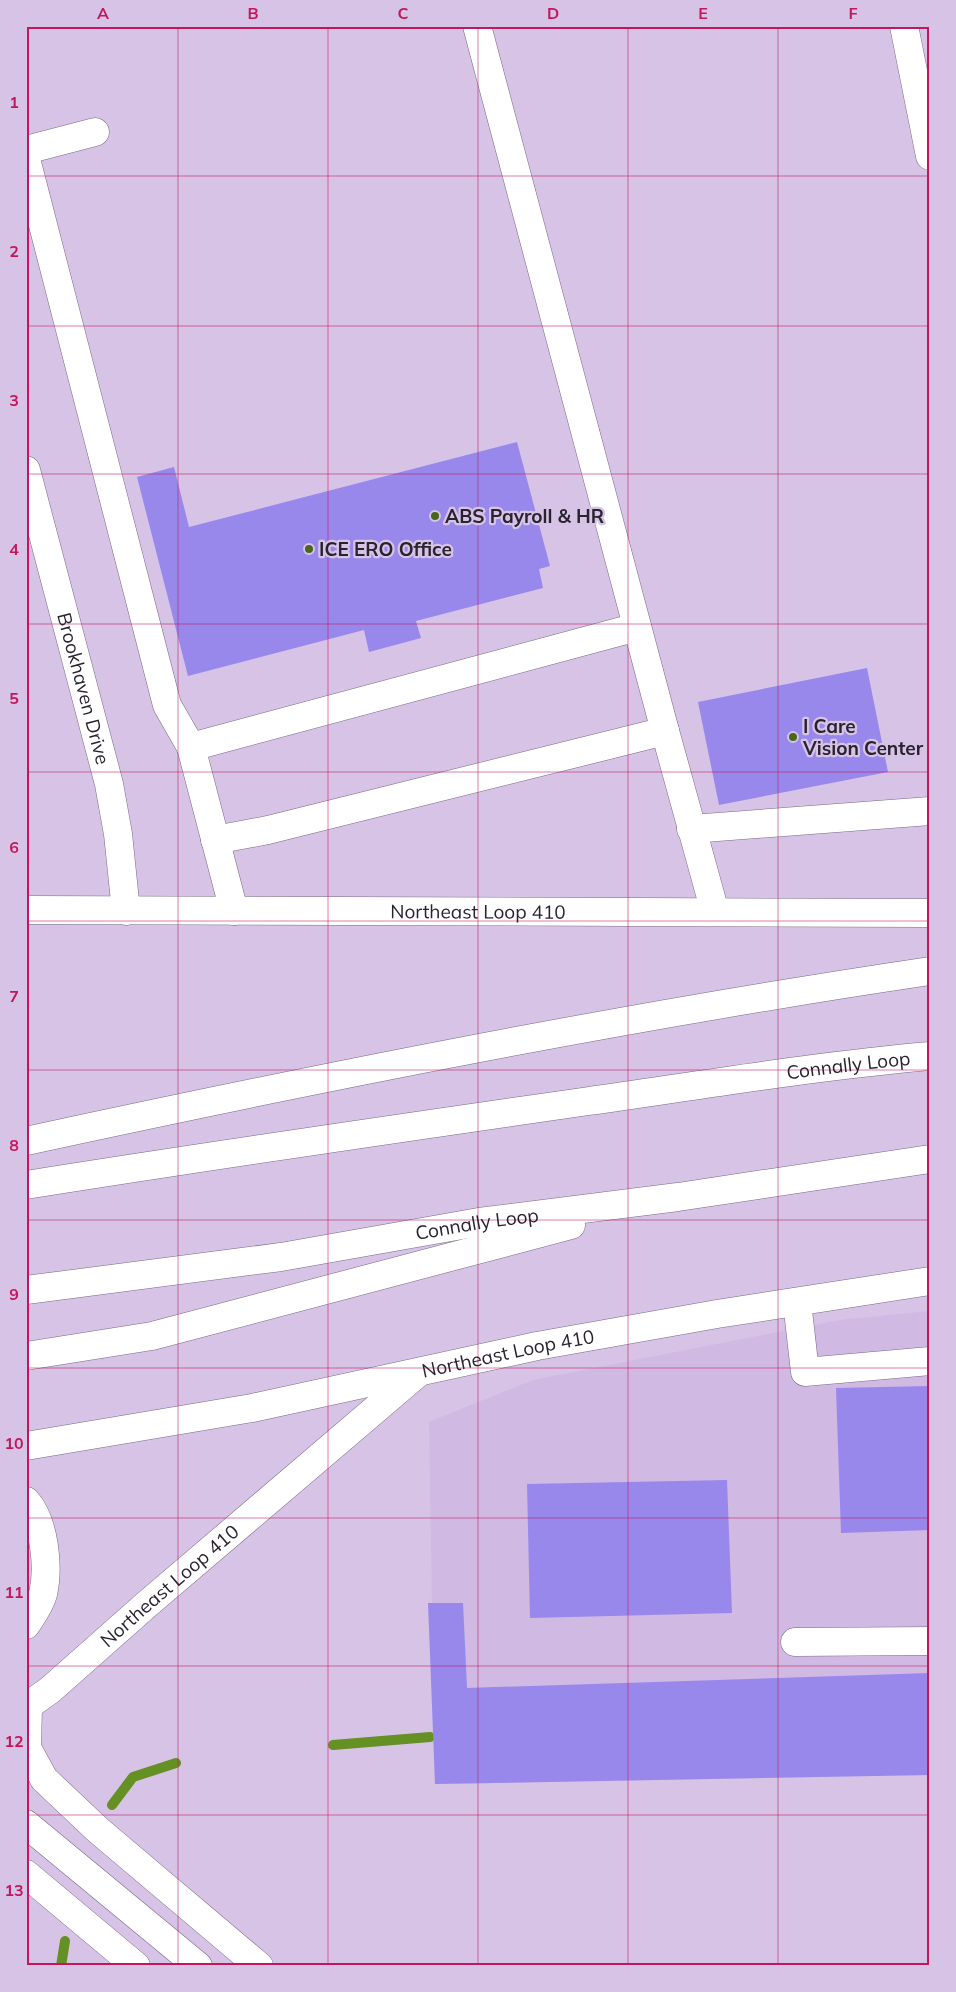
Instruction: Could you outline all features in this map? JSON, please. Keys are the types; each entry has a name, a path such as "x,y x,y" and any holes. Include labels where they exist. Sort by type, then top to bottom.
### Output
{"main road":[{"path":"478,26 691,829 715,912"},
{"path":"904,26 930,156"},
{"path":"26,150 95,132"},
{"path":"26,158 168,705 191,747 234,911"},
{"name":"Brookhaven Drive","path":"26,470 109,784 118,834 126,911"},
{"path":"191,747 637,627"},
{"path":"215,840 268,830 665,731"},
{"path":"691,829 930,811"},
{"name":"Northeast Loop 410","path":"26,910 930,913"},
{"path":"26,1141 262,1090 508,1043 930,971"},
{"name":"Connally Loop","path":"26,1185 244,1150 865,1062 930,1056"},
{"name":"Connally Loop","path":"26,1290 281,1257 479,1222 678,1197 930,1159"},
{"path":"26,1356 152,1336 678,1197"},
{"name":"Northeast Loop 410","path":"27,1707 50,1690 146,1605 422,1371 537,1346 930,1281"},
{"path":"797,1302 805,1372 930,1361"},
{"path":"26,1446 252,1408 422,1371"},
{"path":"26,1501 30,1505 41,1531 47,1563 43,1596 26,1625"},
{"path":"795,1642 930,1641"},
{"path":"27,1707 27,1748 44,1780 98,1830 259,1966"},
{"path":"26,1824 198,1966"},
{"path":"26,1874 136,1966"}],"shaded area":[{"path":"930,1311 930,1775 435,1784 429,1422 533,1380 840,1320"}],"building":[{"path":"517,442 550,566 539,569 543,588 416,621 421,638 369,652 364,630 188,676 137,477 174,467 189,527"},
{"name":"I Care Vision Center","path":"867,668 888,772 719,805 698,702"},
{"path":"930,1386 930,1530 841,1533 836,1388"},
{"path":"727,1480 732,1613 530,1618 527,1484"},
{"path":"428,1603 463,1603 467,1688 930,1673 930,1775 435,1784"}],"waterway":[{"path":"333,1745 430,1737"},
{"path":"112,1805 133,1777 176,1763"},
{"path":"61,1966 65,1941"}],"place":[{"name":"ABS Payroll & HR","path":"435,516"},
{"name":"ICE ERO Office","path":"309,549"},
{"name":"I Care Vision Center","path":"793,737"}]}
